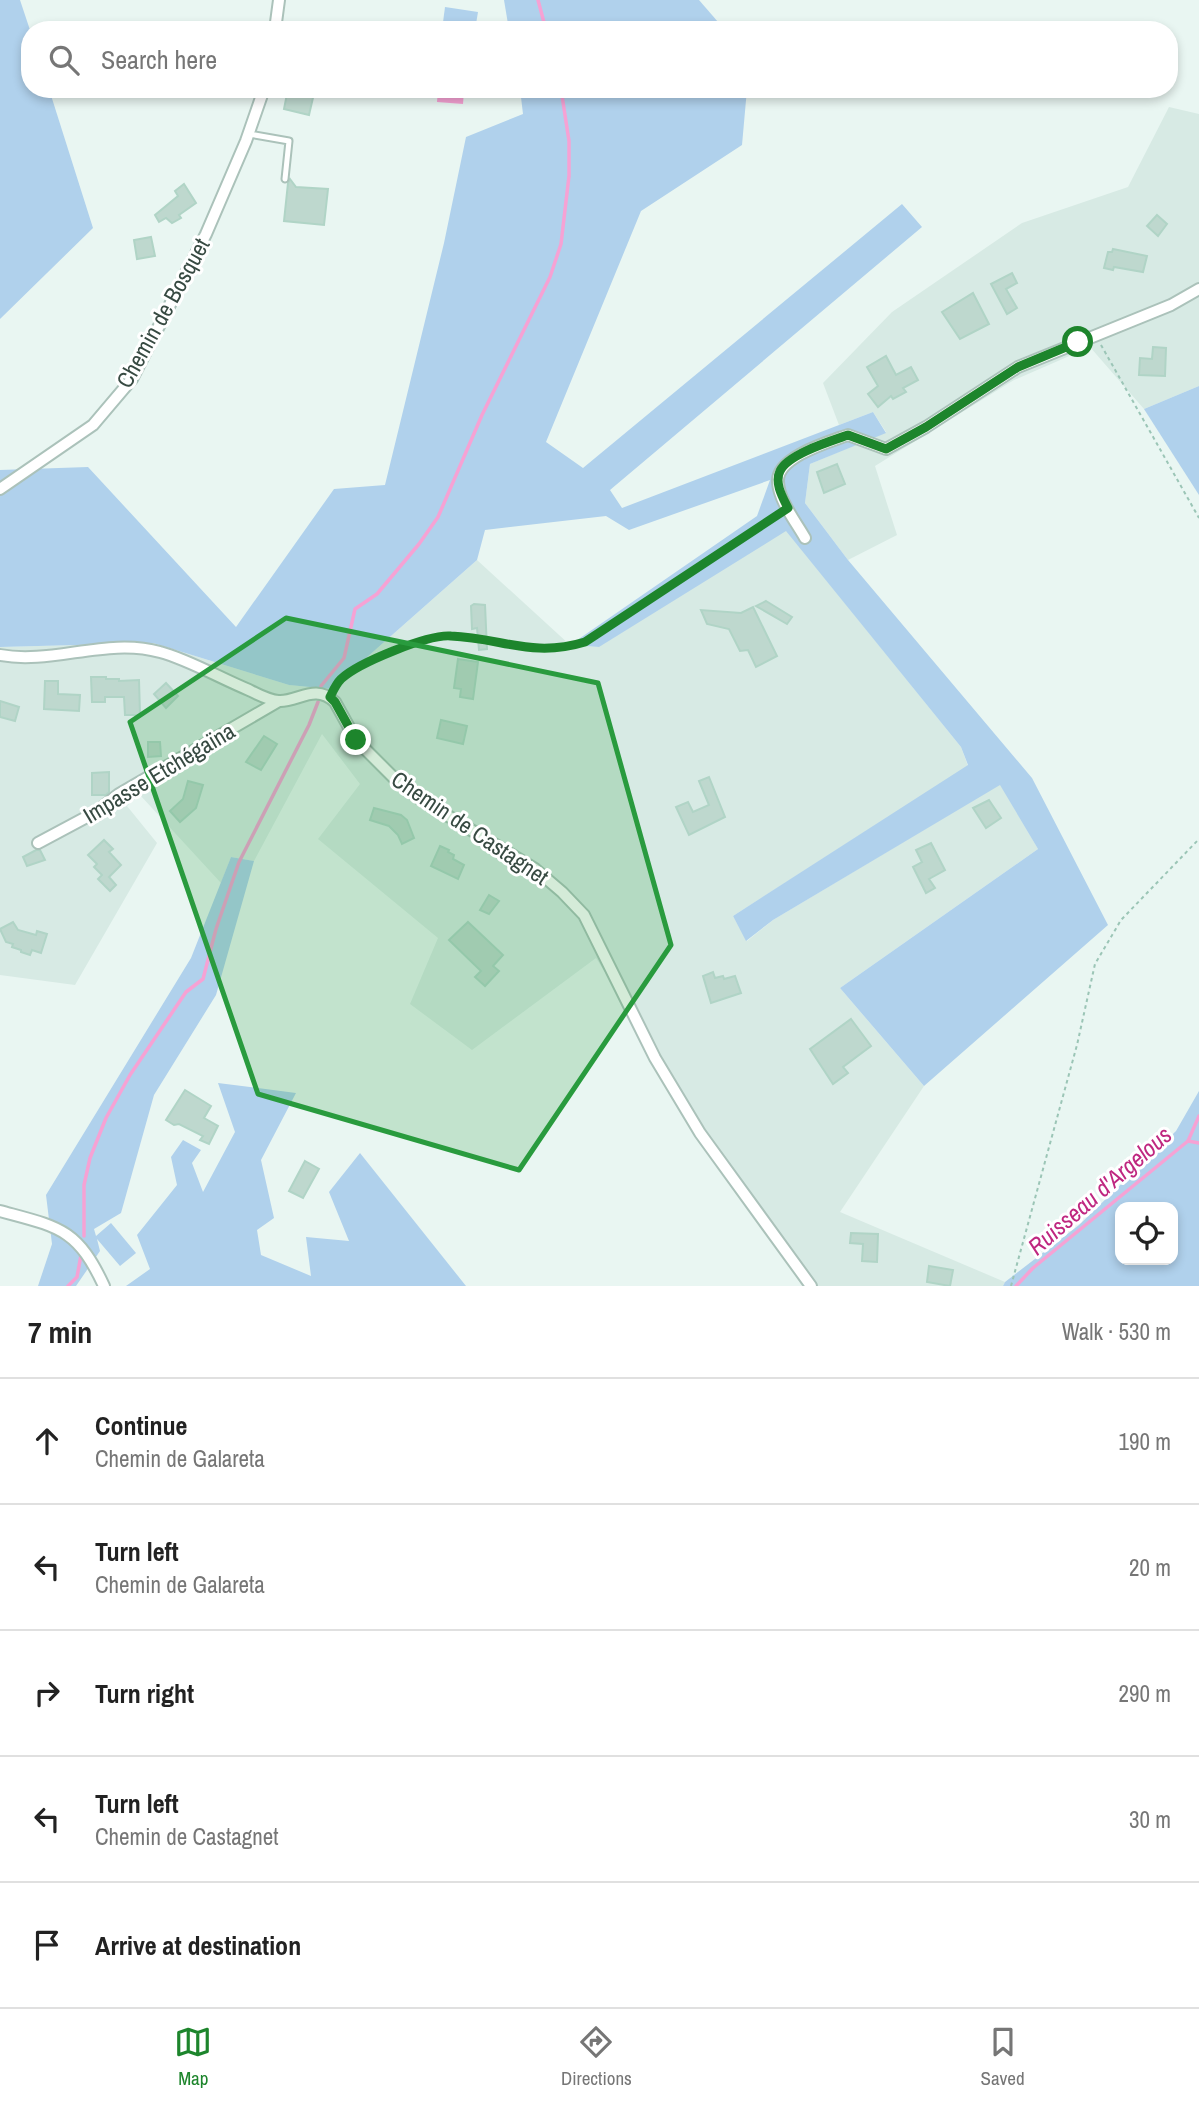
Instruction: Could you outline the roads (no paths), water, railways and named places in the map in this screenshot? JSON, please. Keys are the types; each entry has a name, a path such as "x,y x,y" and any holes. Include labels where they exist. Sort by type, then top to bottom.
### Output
{"street":[{"path":"276,21 279,0"},
{"name":"Chemin de Bosquet","path":"0,489 93,425 132,379 206,234 249,134 261,98"},
{"path":"805,538 778,483 780,471 786,464 813,447 848,435 886,449 926,427 1018,367 1171,305 1199,289"},
{"path":"0,655 19,659 111,648 160,652 279,701"},
{"name":"Chemin de Castagnet","path":"279,701 303,694 330,697 356,740 396,780 417,797 535,869 584,915 655,1058 694,1122 811,1286"},
{"name":"Impasse Etchégaïna","path":"38,843 96,812 119,794 279,701"},
{"path":"0,1211 66,1232 81,1246 104,1286"}],"lane":[{"path":"249,134 289,141 285,179"}],"waterway":[{"path":"538,0 544,21"},
{"path":"321,686 344,658 355,609 377,594 438,517 482,415 550,277 561,244 569,176 569,141 562,98"},
{"path":"84,1236 84,1185 90,1158 106,1118 130,1075 186,992 203,979 216,929 239,862 309,725 318,702"},
{"name":"Ruisseau d'Argelous","path":"1016,1286 1033,1268 1188,1141 1199,1116"},
{"path":"1188,1141 1199,1143"},
{"path":"68,1286 77,1277 81,1255"}]}
